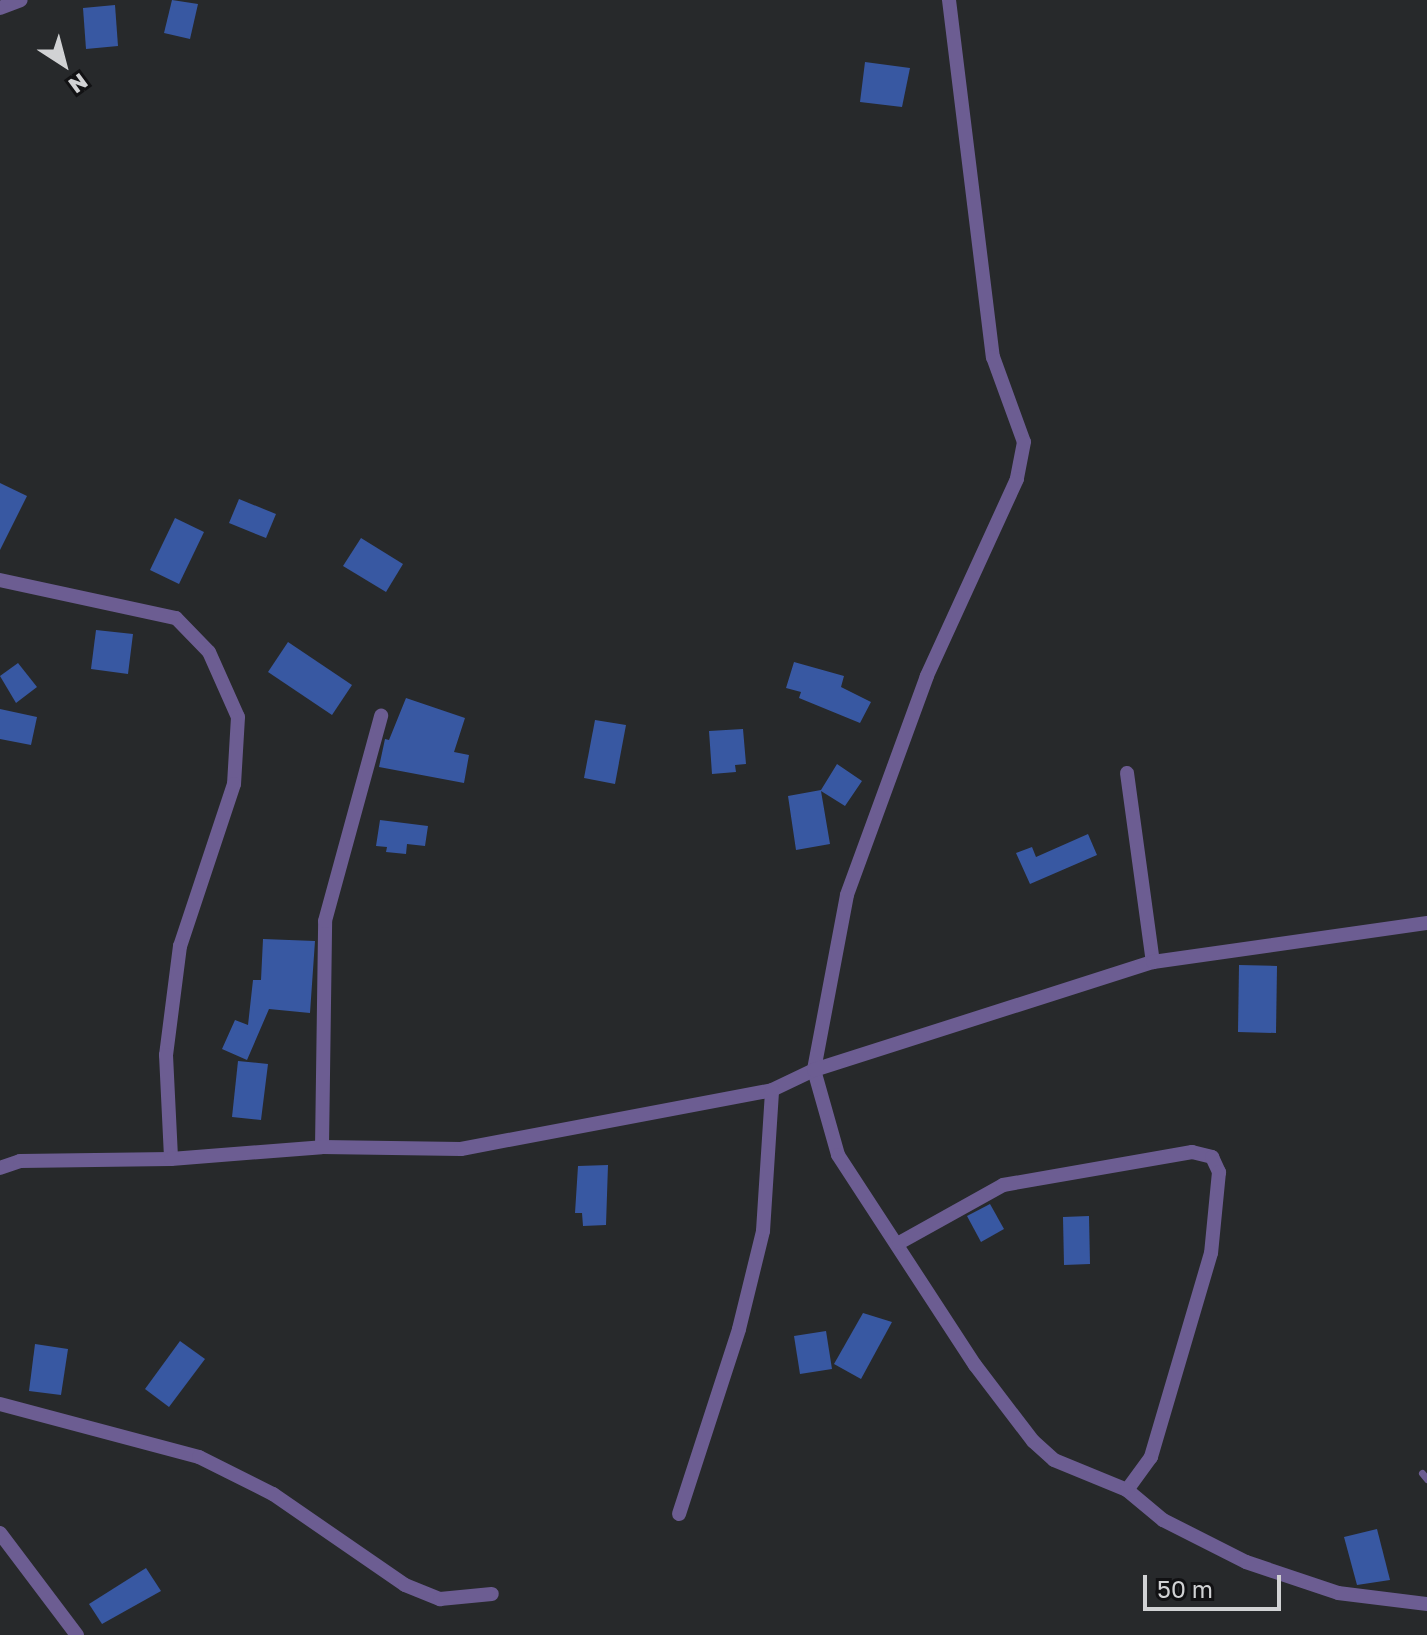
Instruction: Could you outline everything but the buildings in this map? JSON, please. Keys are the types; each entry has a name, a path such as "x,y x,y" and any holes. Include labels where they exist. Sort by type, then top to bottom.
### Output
{"street":[{"path":"0,8 21,0"},
{"path":"949,0 993,357 1024,442 1017,479 927,676 847,895 814,1070 838,1155 899,1243 975,1365 1033,1441 1054,1460 1127,1490 1163,1520 1246,1562 1338,1593 1427,1604"},
{"path":"0,580 176,618 209,652 238,717 234,784 180,946 166,1055 171,1159"},
{"path":"322,1147 325,921 381,716"},
{"path":"1127,773 1153,962"},
{"path":"0,1168 20,1161 171,1159 322,1147 461,1149 772,1090 814,1070 1153,962 1427,923"},
{"path":"679,1514 739,1329 763,1231 772,1090"},
{"path":"899,1243 1003,1185 1192,1152 1212,1157 1219,1172 1211,1253 1151,1457 1127,1490"},
{"path":"0,1404 199,1457 273,1494 405,1585 440,1599 492,1594"},
{"path":"0,1533 77,1635"}]}
